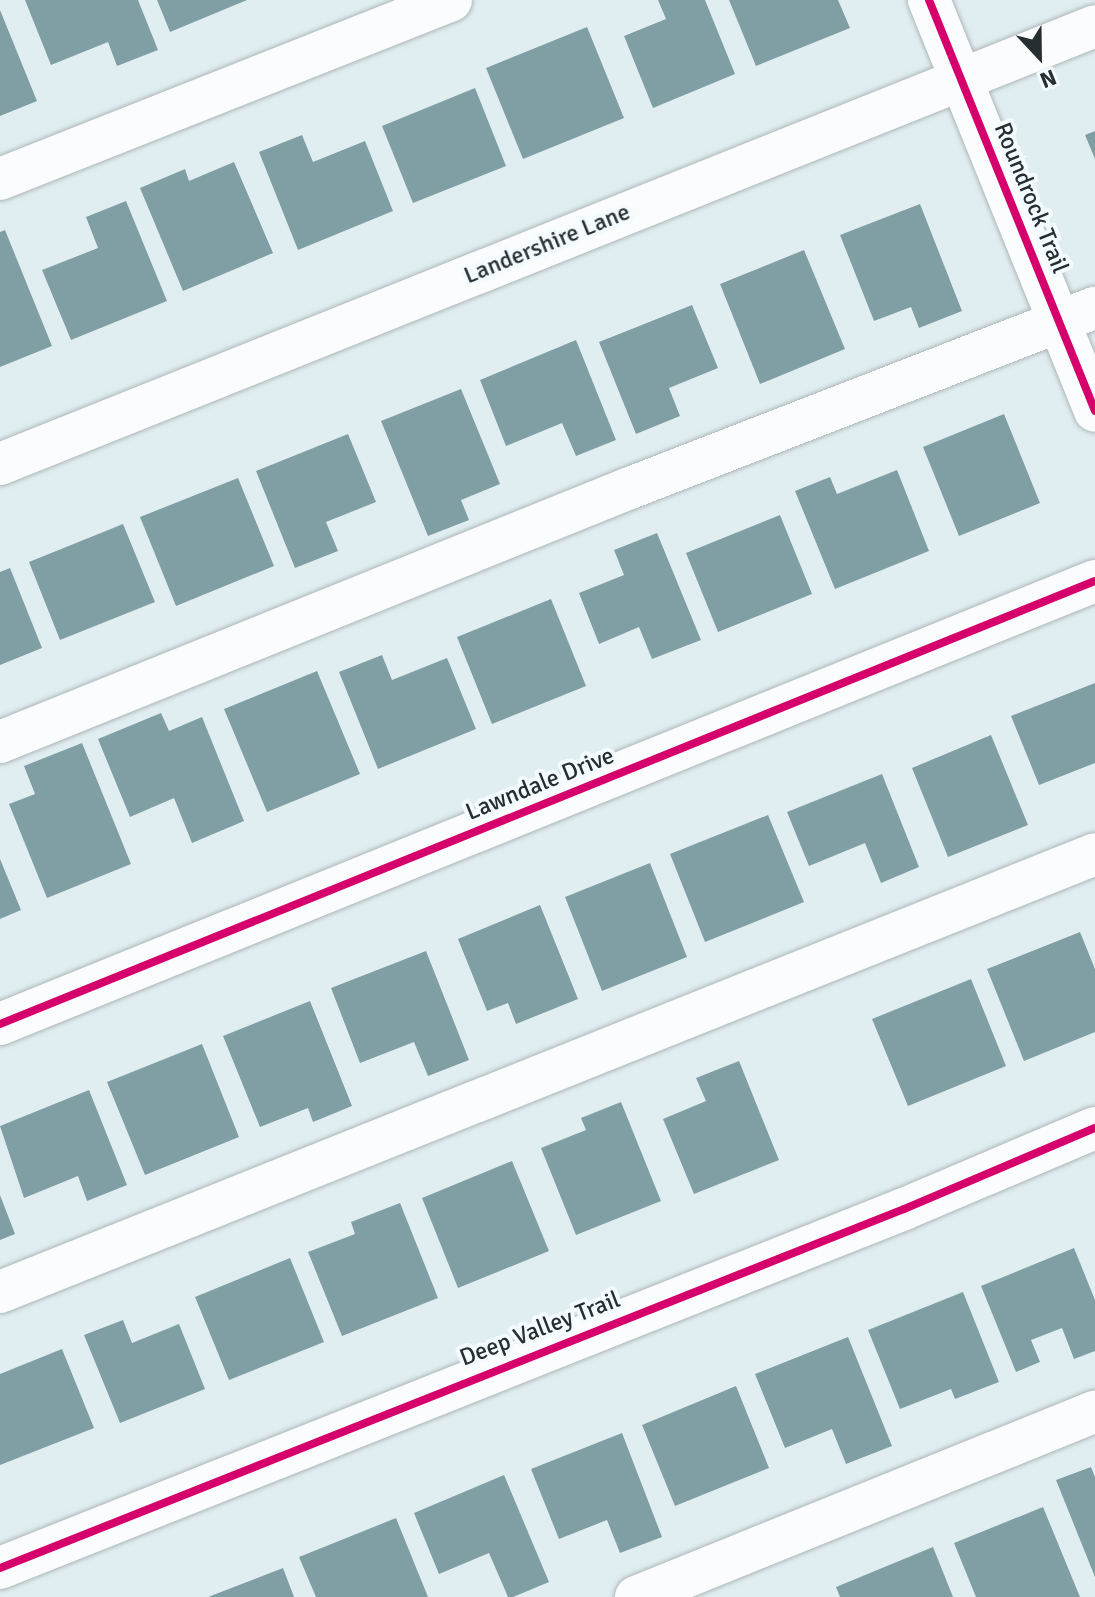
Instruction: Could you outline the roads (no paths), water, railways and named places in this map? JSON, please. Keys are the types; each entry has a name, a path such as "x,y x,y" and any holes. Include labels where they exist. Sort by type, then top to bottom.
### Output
{"street":[{"path":"0,179 451,0"},
{"name":"Roundrock Trail","path":"929,0 961,78 1077,315 1095,411"},
{"name":"Landershire Lane","path":"0,464 1095,26"},
{"path":"0,742 630,488 1077,315"},
{"name":"Lawndale Drive","path":"0,1024 1095,581"},
{"path":"0,1292 1095,854"},
{"name":"Deep Valley Trail","path":"0,1568 434,1391 904,1209 1095,1128"},
{"path":"636,1597 1095,1412"}]}
